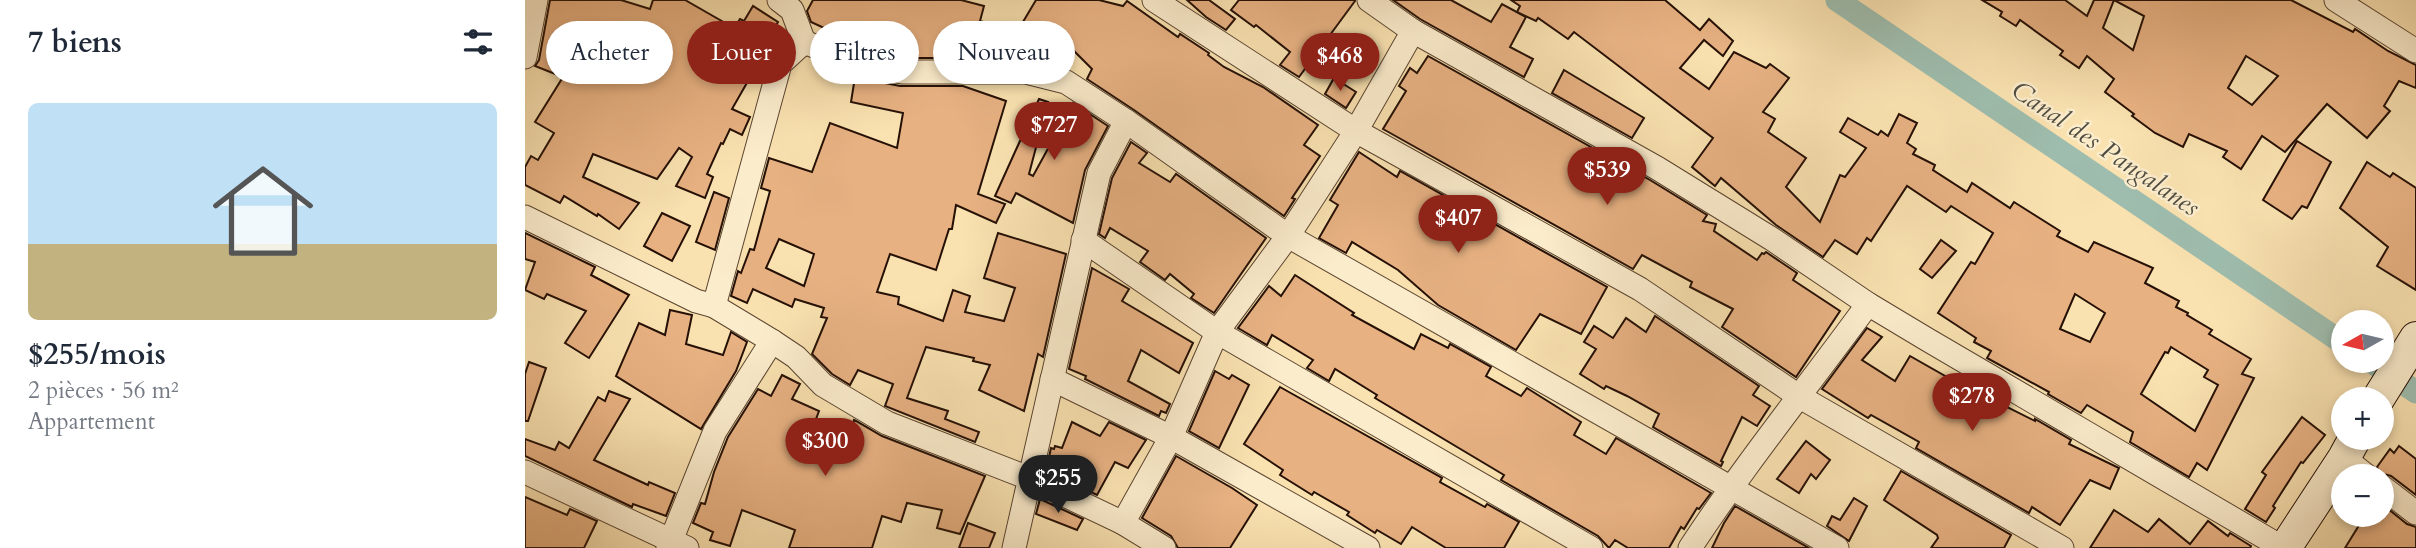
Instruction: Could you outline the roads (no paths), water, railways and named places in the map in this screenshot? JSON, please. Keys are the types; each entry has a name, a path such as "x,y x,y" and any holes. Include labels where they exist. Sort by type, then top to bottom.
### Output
{"main road":[{"path":"2385,387 2416,338"},
{"path":"2284,548 2355,457"}],"street":[{"path":"525,57 536,0"},
{"path":"779,0 792,10 804,42 866,66 902,72 1026,72 1066,82 1126,121 1288,236 1837,548"},
{"path":"1154,0 1356,131 1640,289 1800,397 2062,548"},
{"path":"1369,0 1412,31 1657,168 1772,239 1868,304 2284,548"},
{"path":"2336,0 2416,51"},
{"path":"1123,523 1171,437 1217,332 1288,236 1356,131 1412,31"},
{"path":"714,306 780,64 804,42"},
{"path":"1014,548 1099,173 1126,121"},
{"path":"525,217 696,301 714,306 796,357 823,384 887,423 1031,479 1123,523 1164,548"},
{"path":"1083,240 1217,332 1591,548"},
{"path":"1690,548 1731,486 1868,304"},
{"path":"525,472 675,546 715,431 772,341"},
{"path":"1052,379 1171,437 1368,548"},
{"path":"2394,496 2416,513"}],"waterway":[{"name":"Canal des Pangalanes","path":"1837,0 2331,335"},
{"name":"Canal des Pangalanes","path":"2388,373 2416,392"}]}
